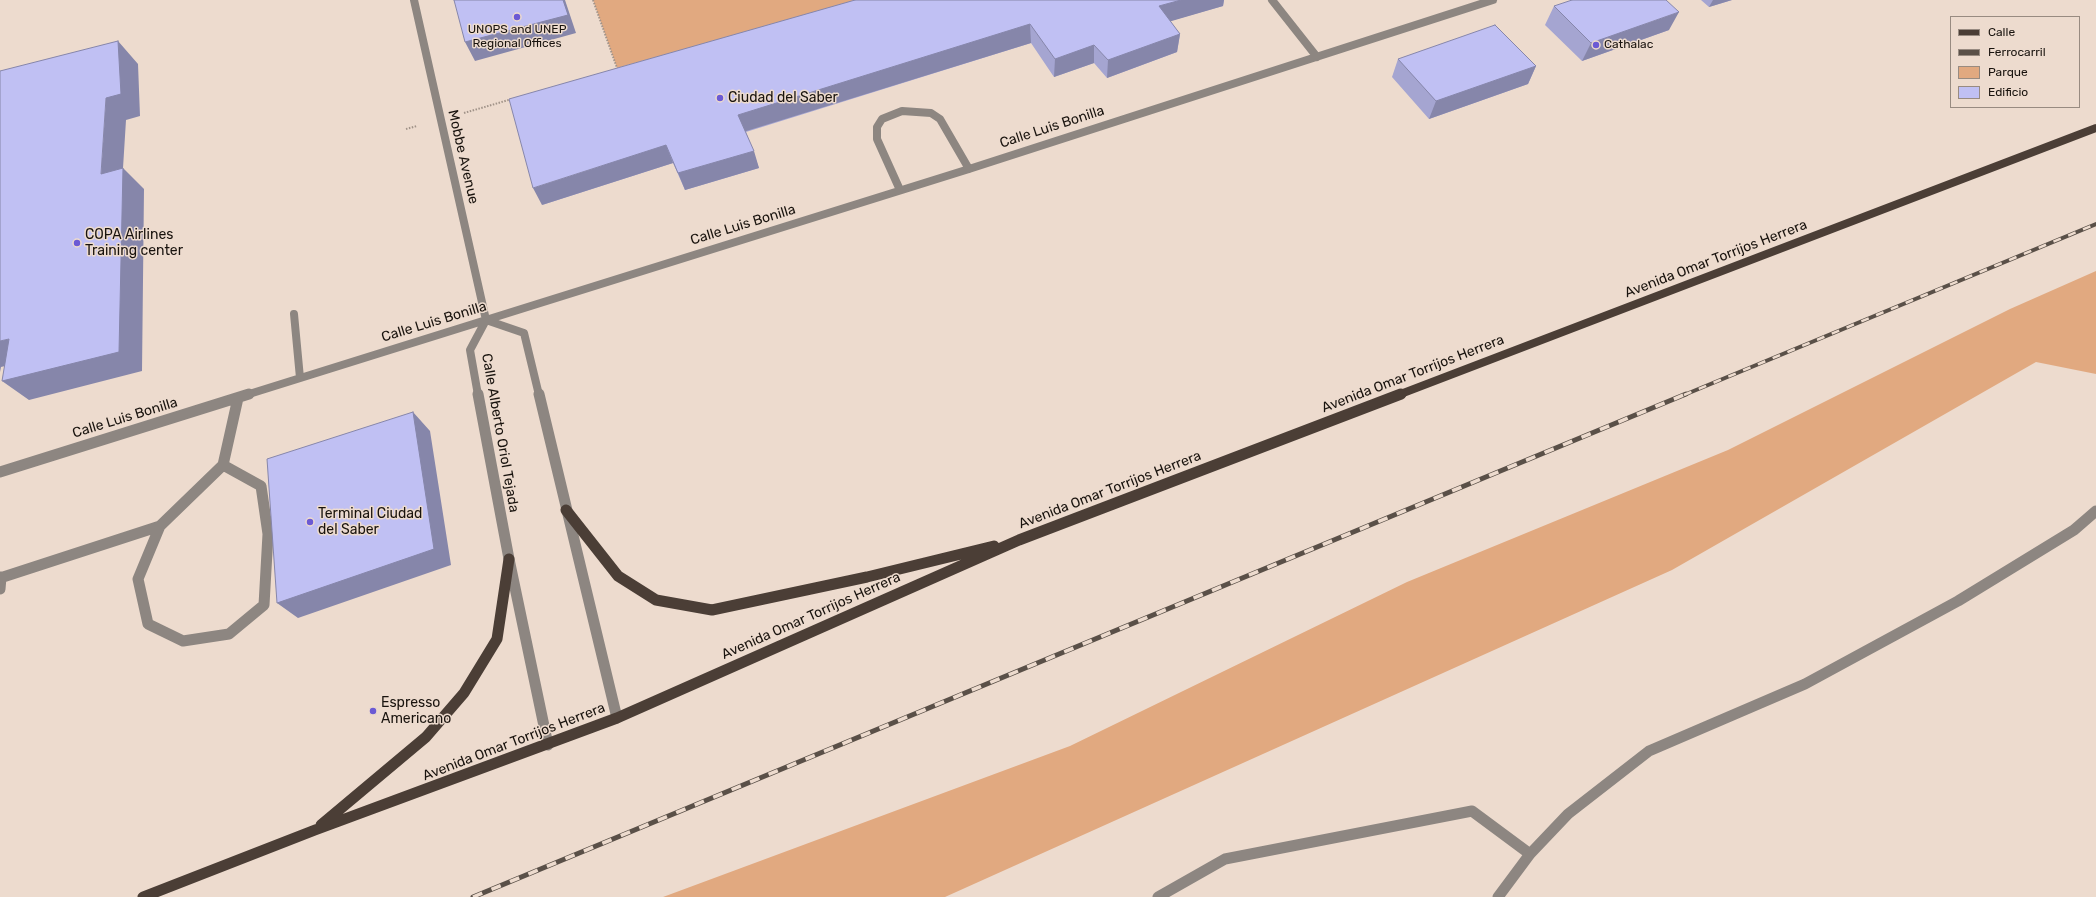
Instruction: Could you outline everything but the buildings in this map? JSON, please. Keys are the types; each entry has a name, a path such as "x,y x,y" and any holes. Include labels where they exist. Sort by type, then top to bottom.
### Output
{"main road":[{"name":"Avenida Omar Torrijos Herrera","path":"143,897 315,830 548,745 617,718 1019,540 2096,128"},
{"path":"566,510 618,576 656,600 712,610 867,577 1019,540"},
{"path":"315,830 426,737 464,693 497,639 509,559"}],"street":[{"name":"Mobbe Avenue","path":"414,0 476,269 486,320"},
{"path":"1272,0 1317,57"},
{"name":"Calle Luis Bonilla","path":"0,472 900,190 1493,0"},
{"path":"900,190 877,138 877,127 882,119 902,112 919,111 931,113 940,120 969,168"},
{"path":"294,314 300,378"},
{"path":"486,320 524,333 617,718"},
{"name":"Calle Alberto Oriol Tejada","path":"486,320 470,350 509,559 548,745"},
{"path":"223,465 260,486 268,534 264,606 229,634 183,640 148,624 138,579 160,526 223,465 238,398"},
{"path":"1498,897 1530,854 1568,814 1649,751 1812,680 1958,602 2074,530 2096,512"},
{"path":"0,589 1,577 160,526"},
{"path":"1158,897 1225,859 1472,810 1530,854"}],"path":[{"path":"593,0 617,68"},
{"path":"610,70 625,66"},
{"path":"459,114 520,97"},
{"path":"406,130 423,125"}],"green space":[{"path":"593,0 862,0 617,68"},
{"path":"2096,271 2096,374 2036,362 1672,570 945,897 663,897 1070,746 1407,582 1728,450 2010,309"}],"railway":[{"path":"1684,395 2096,224"},
{"path":"473,897 1686,394"}],"place":[{"name":"UNOPS and UNEP Regional Offices","path":"517,17"},
{"name":"Cathalac","path":"1596,45"},
{"name":"Ciudad del Saber","path":"720,98"},
{"name":"COPA Airlines Training center","path":"77,243"},
{"name":"Terminal Ciudad del Saber","path":"310,522"},
{"name":"Espresso Americano","path":"373,711"}]}
